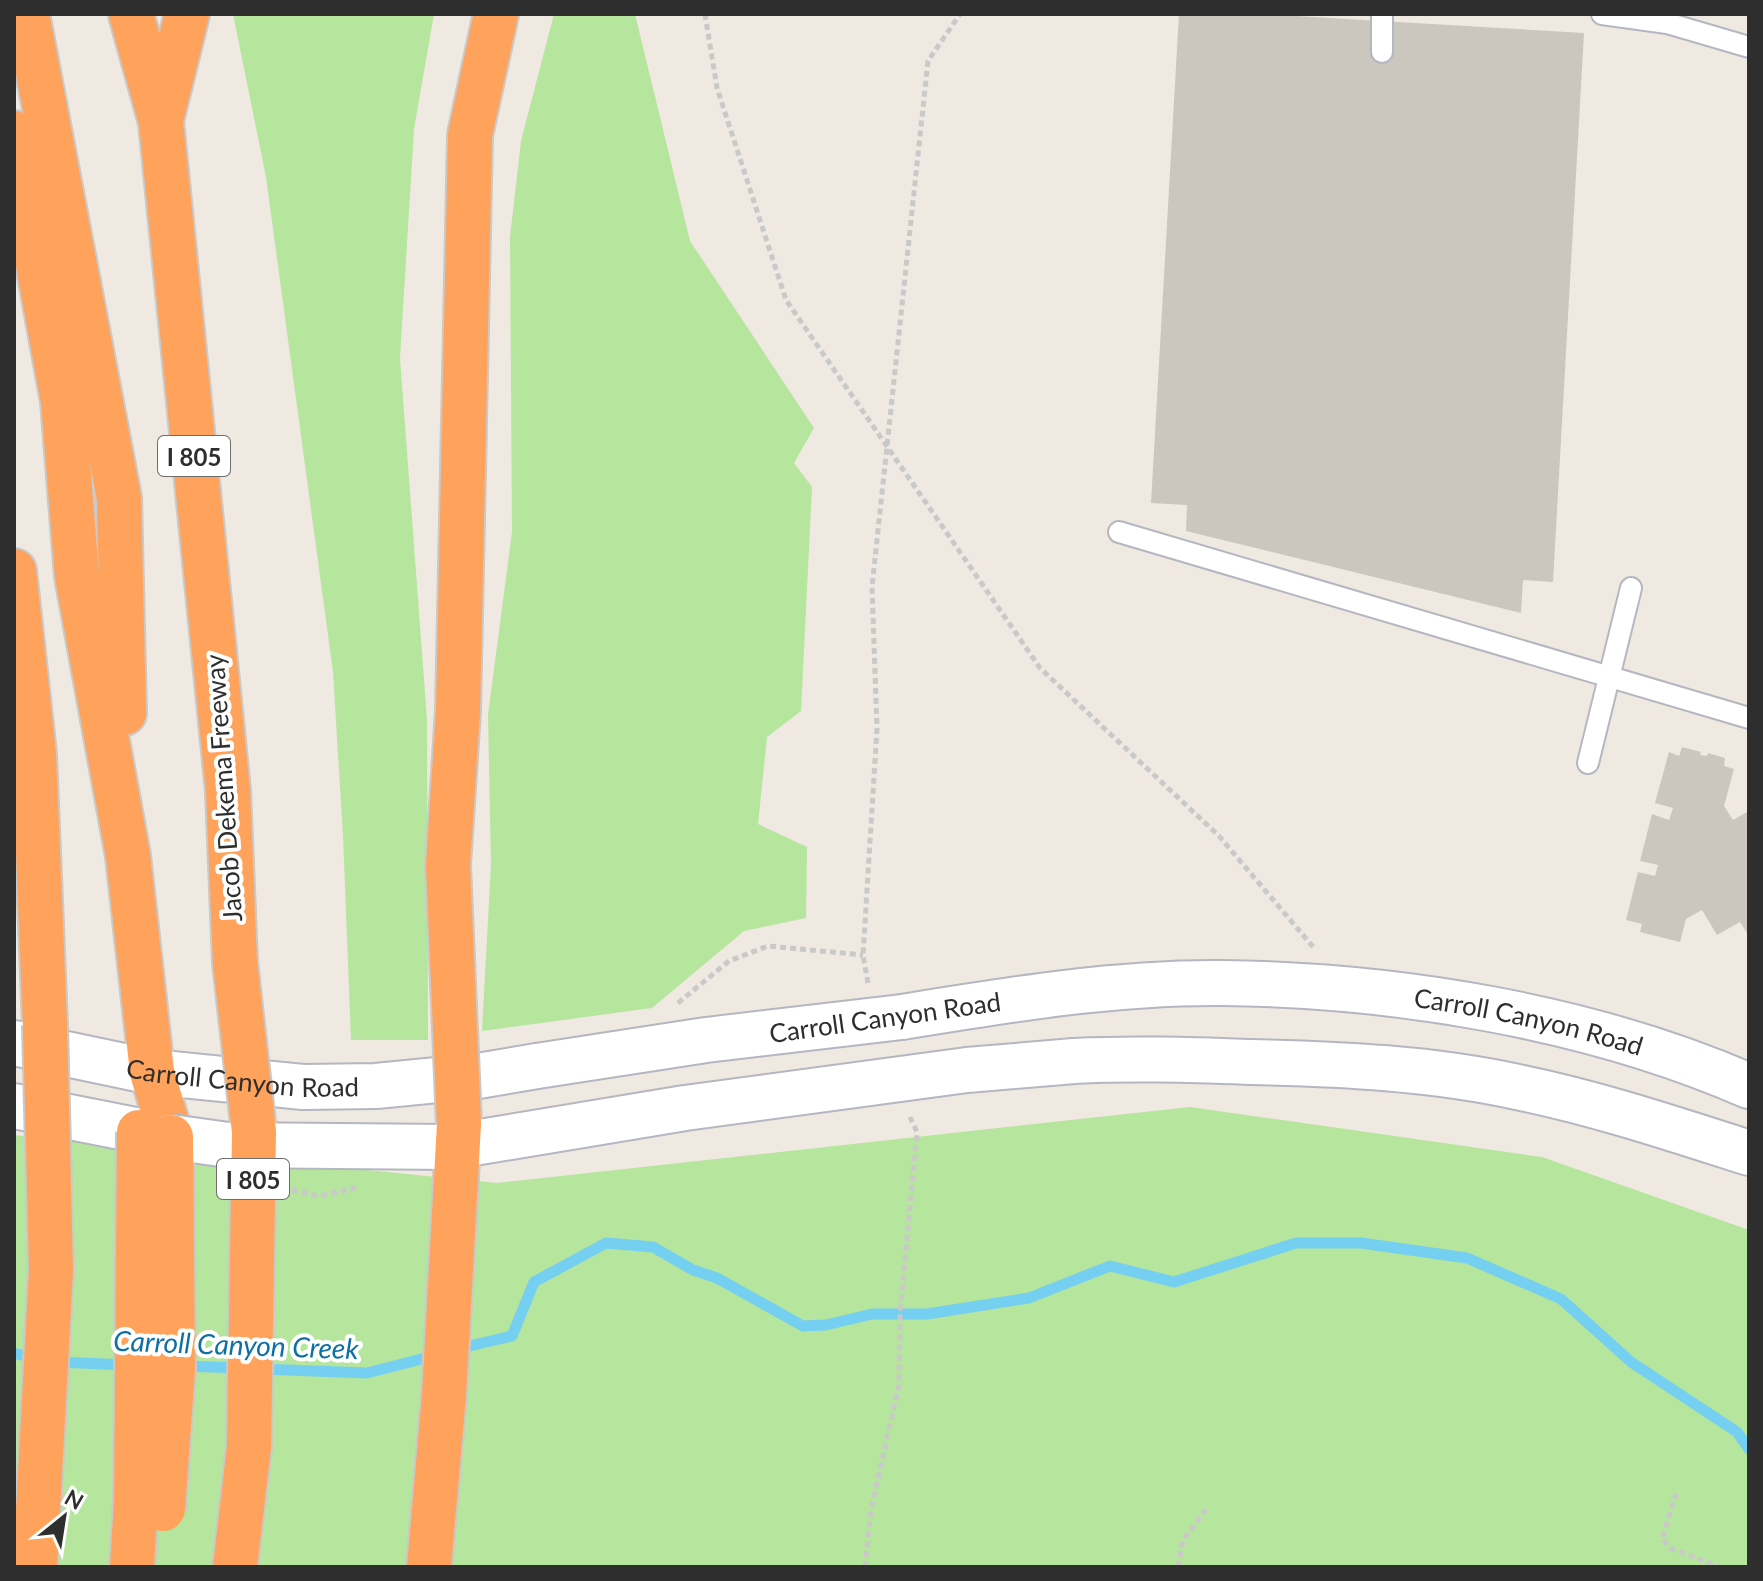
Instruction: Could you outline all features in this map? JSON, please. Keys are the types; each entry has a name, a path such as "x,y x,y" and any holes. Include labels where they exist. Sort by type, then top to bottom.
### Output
{"highway":[{"path":"27,14 119,498 128,856"},
{"name":"Jacob Dekema Freeway","path":"131,14 161,122 228,791 235,962 254,1132 249,1447 235,1567"},
{"path":"161,122 187,14"},
{"path":"429,1567 444,1395 459,1124 448,865 458,711 470,135 496,14"},
{"path":"14,133 63,401 77,576 128,856 152,1072 173,1370 159,1567"},
{"path":"14,571 34,754 30,1034"},
{"path":"14,691 34,754"},
{"path":"14,916 30,1034 51,1270 35,1567"},
{"path":"132,1567 155,1134"}],"main road":[{"name":"Carroll Canyon Road","path":"30,1034 152,1072 303,1087 376,1086 478,1076 706,1040 886,1020 1078,992 1220,983 1427,1000 1518,1016 1603,1036 1749,1086"},
{"path":"14,1106 228,1145 450,1147 779,1095 967,1070 1128,1058 1319,1063 1413,1071 1518,1087 1589,1103 1749,1153"}],"lane":[{"path":"1382,14 1382,52"},
{"path":"1602,14 1667,23 1749,47"},
{"path":"1119,532 1749,718"},
{"path":"1588,763 1631,588"}],"path":[{"path":"705,14 717,88 786,300 1040,668 1219,836 1351,992"},
{"path":"870,995 863,955 877,728 872,587 928,61 960,14"},
{"path":"865,1567 871,1509 899,1385 900,1314 917,1132 904,1105"},
{"path":"1676,1493 1662,1539 1670,1548 1720,1567"},
{"path":"1178,1567 1183,1540 1207,1508"}],"green space":[{"path":"233,14 434,14 414,129 400,358 427,720 428,1040 351,1040 333,672 266,177"},
{"path":"554,14 635,14 690,241 814,428 794,463 812,487 801,711 767,737 758,824 807,847 806,918 744,931 652,1008 482,1031 491,864 488,715 512,532 510,237 521,141"},
{"path":"1190,1107 1542,1157 1749,1230 1749,1567 14,1567 14,1135 497,1183"}],"building":[{"path":"1179,14 1262,14 1584,33 1553,582 1523,580 1521,613 1186,531 1187,505 1151,503"},
{"path":"1682,747 1701,752 1700,755 1707,756 1708,753 1725,758 1724,766 1734,769 1724,806 1733,820 1749,811 1749,936 1740,922 1717,935 1702,910 1686,919 1680,942 1640,932 1642,924 1626,920 1638,872 1655,876 1658,865 1640,861 1652,814 1669,820 1673,808 1655,803 1669,752 1679,756"}],"waterway":[{"name":"Carroll Canyon Creek","path":"457,1349 512,1336 534,1282 606,1243 653,1247 803,1326 826,1325 872,1314 927,1314 1029,1298 1110,1266 1174,1282 1296,1243 1361,1243 1467,1258 1561,1299 1631,1362 1737,1432 1749,1449"},
{"name":"Carroll Canyon Creek","path":"14,1353 36,1359"},
{"name":"Carroll Canyon Creek","path":"260,1369 367,1373 437,1355"},
{"name":"Carroll Canyon Creek","path":"57,1362 127,1365"},
{"name":"Carroll Canyon Creek","path":"180,1366 243,1368"}]}
